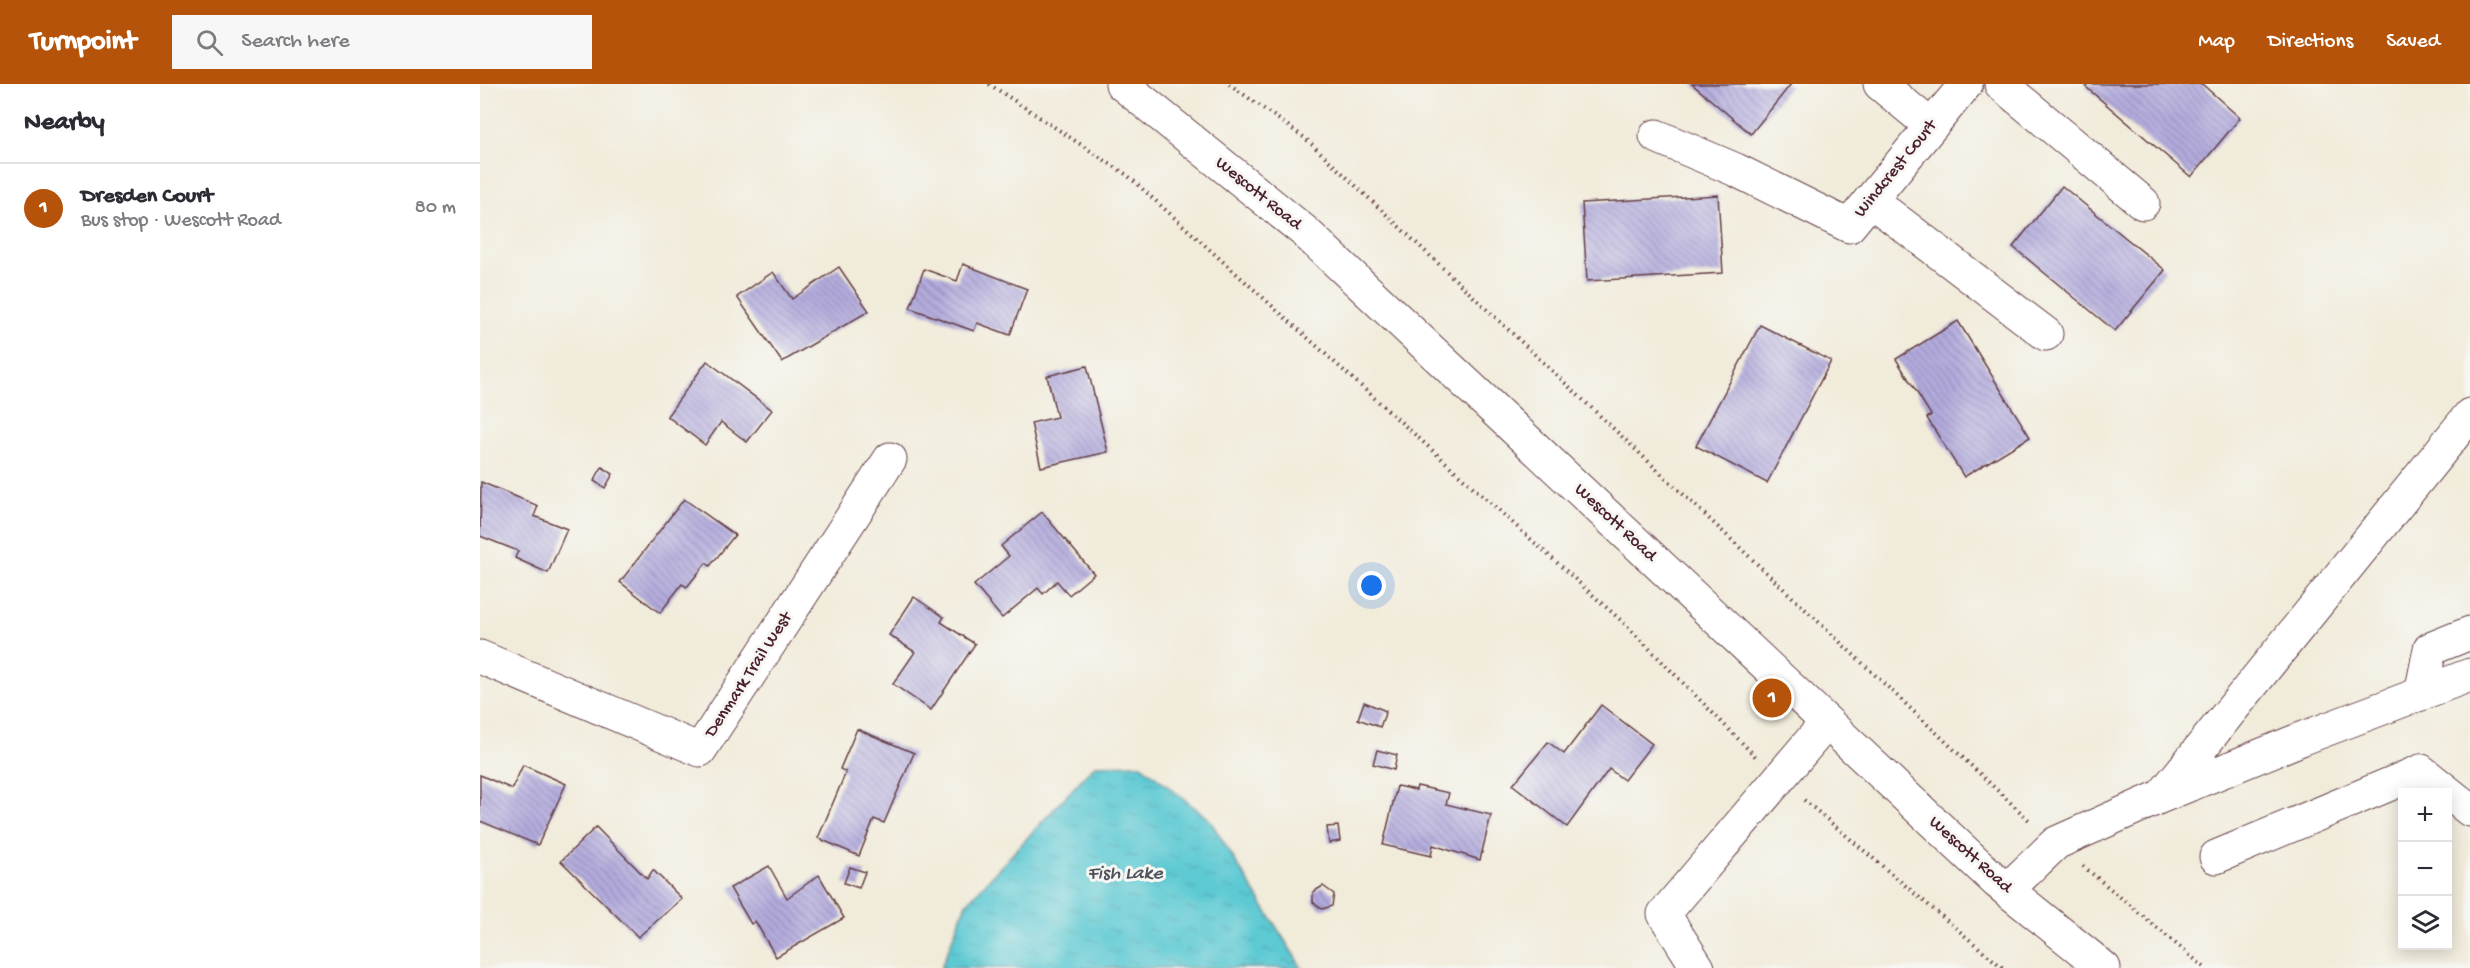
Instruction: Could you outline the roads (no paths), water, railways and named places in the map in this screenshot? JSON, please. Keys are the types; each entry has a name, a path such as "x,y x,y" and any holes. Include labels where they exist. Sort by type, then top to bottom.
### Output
{"street":[{"name":"Wescott Road","path":"1122,84 1304,231 2007,890 2104,968"},
{"path":"1880,84 1931,126"},
{"name":"Windcrest Court","path":"1656,136 1736,170 1849,226 1966,84"},
{"path":"2001,84 2143,203"},
{"path":"1870,200 2046,334"},
{"path":"2162,796 2470,416"},
{"name":"Denmark Trail West","path":"480,657 700,750 890,459"},
{"path":"2421,694 2430,649 2470,633"},
{"path":"2007,890 2056,843 2162,796 2301,739 2470,675"},
{"path":"1698,968 1664,914 1827,722"},
{"path":"2216,857 2421,771 2470,810"}],"water":[{"name":"Fish Lake","path":"1140,764 1209,819 1302,968 941,968 966,904 1095,765"}],"place":[{"name":"Dresden Court","path":"1772,698"}]}
